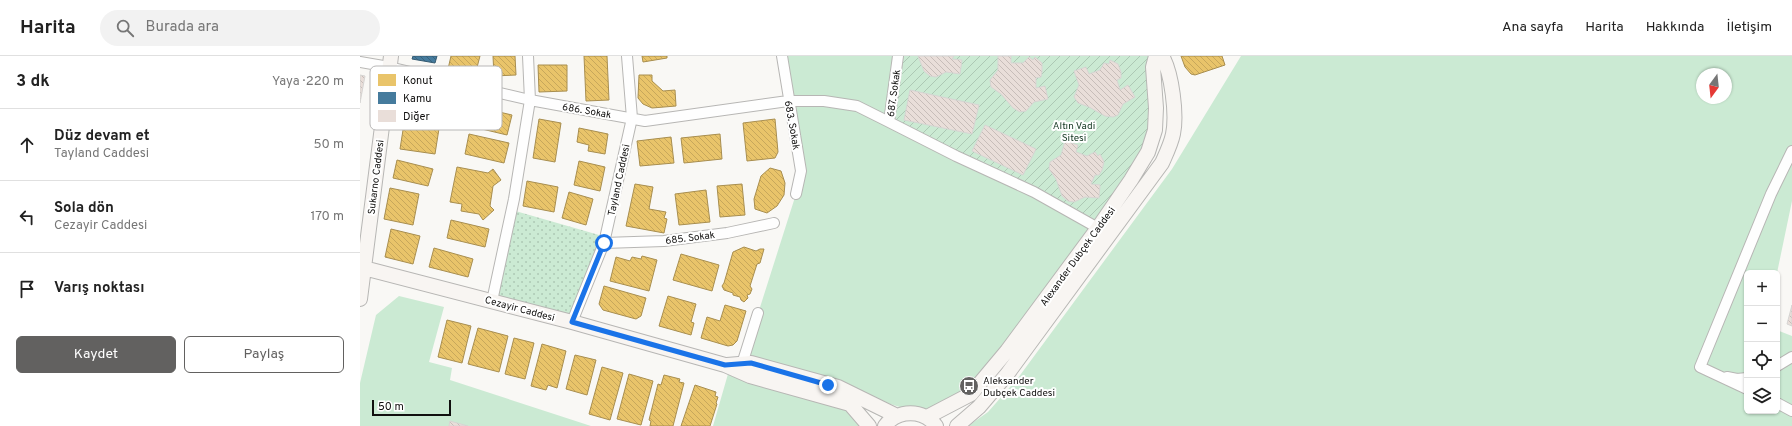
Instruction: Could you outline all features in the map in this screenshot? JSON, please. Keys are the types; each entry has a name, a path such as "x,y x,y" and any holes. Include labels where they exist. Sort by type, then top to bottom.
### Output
{"main road":[{"name":"Alexander Dubçek Caddesi","path":"932,422 971,394 1007,351 1098,228 1148,152 1155,122 1156,90 1153,67 1156,56"},
{"name":"Alexander Dubçek Caddesi","path":"957,426 978,407 1008,373 1162,163 1173,134 1174,106 1168,71 1162,56"},
{"name":"Sukarno Caddesi","path":"360,299 362,268 381,130"},
{"name":"Cezayir Caddesi","path":"362,268 572,322 725,365 748,368 826,391 850,404 870,426"},
{"name":"Cezayir Caddesi","path":"826,391 838,387 897,416"},
{"path":"885,426 897,416 907,413 932,422"}],"street":[{"path":"492,301 514,199 530,100 528,56"},
{"name":"Tayland Caddesi","path":"572,322 604,243 632,118 627,56"},
{"name":"683. Sokak","path":"782,56 788,101 801,171 796,194"},
{"name":"687. Sokak","path":"788,101 824,101 857,106 889,122 898,56"},
{"name":"686. Sokak","path":"360,62 390,61 408,66"},
{"name":"686. Sokak","path":"502,92 530,100 645,121 788,101"},
{"path":"889,122 956,156 1034,192 1098,228"},
{"path":"1744,388 1700,367 1771,194 1792,151"},
{"name":"685. Sokak","path":"604,243 680,239 727,233 774,223"},
{"path":"748,368 758,313"},
{"path":"1780,364 1792,357"},
{"path":"1717,375 1737,379 1744,378"},
{"path":"1780,405 1792,411"}],"green space":[{"path":"782,56 898,56 1098,228 971,394 918,413 838,387 742,364 796,194 801,171"},
{"name":"Altın Vadi Sitesi","path":"898,56 1156,56 1155,130 1098,228 889,122"},
{"path":"1241,56 1792,56 1792,201 1778,270 1744,270 1744,414 1780,414 1780,331 1792,336 1792,426 968,426 988,412 1018,378 1172,169"},
{"path":"512,210 606,237 572,322 492,301"},
{"path":"399,296 444,307 429,362 452,368 450,380 591,426 360,426 360,383 376,315"},
{"path":"730,367 850,404 869,426 713,426"}],"building: Konut":[{"path":"451,56 480,56 477,66 449,66"},
{"path":"493,56 515,56 516,75 502,76 502,66 494,66"},
{"path":"584,56 607,56 609,100 586,101"},
{"path":"642,56 667,56 667,58 643,62"},
{"path":"1181,56 1222,56 1225,65 1195,75 1191,74 1185,67"},
{"path":"538,65 567,65 567,91 539,92"},
{"path":"639,75 652,75 652,81 663,91 675,90 676,106 652,108 643,104 638,98"},
{"path":"502,113 512,115 507,135 486,130 502,130"},
{"path":"539,119 561,123 555,162 533,158"},
{"path":"775,119 778,152 775,158 747,161 743,123"},
{"path":"579,128 608,134 605,154 588,151 589,145 577,142"},
{"path":"403,130 439,130 435,154 400,149"},
{"path":"469,134 509,143 504,163 465,154"},
{"path":"720,134 722,159 684,163 681,138"},
{"path":"671,137 674,163 640,166 637,141"},
{"path":"397,160 433,169 428,186 393,178"},
{"path":"579,161 605,167 600,191 574,185"},
{"path":"457,167 488,173 493,169 501,180 493,186 490,206 494,210 483,220 479,214 461,211 462,204 450,202"},
{"path":"770,168 781,171 785,183 784,195 777,206 767,213 755,209 754,199 761,176"},
{"path":"527,181 558,187 554,212 523,206"},
{"path":"635,184 653,187 649,209 666,212 664,218 667,219 664,233 626,226"},
{"path":"742,184 745,215 720,217 717,186"},
{"path":"390,188 419,194 413,225 384,219"},
{"path":"706,190 710,222 679,225 675,194"},
{"path":"569,192 593,199 586,225 562,218"},
{"path":"451,220 489,229 485,247 447,238"},
{"path":"391,229 420,236 413,264 385,257"},
{"path":"744,247 756,251 764,249 760,263 757,264 750,286 752,289 750,294 747,295 748,298 744,302 740,297 724,290 722,286 733,252"},
{"path":"434,248 473,259 468,277 429,267"},
{"path":"681,254 719,265 712,291 673,280"},
{"path":"642,256 657,260 649,291 610,281 616,257 630,261 632,257 641,259"},
{"path":"604,286 646,298 641,316 636,319 603,310 599,304"},
{"path":"668,296 696,304 691,322 694,323 691,335 659,326"},
{"path":"725,305 746,311 737,341 733,345 728,346 701,338 707,317 720,321"},
{"path":"447,320 471,326 462,363 438,357"},
{"path":"478,328 508,336 499,372 468,364"},
{"path":"514,338 534,343 525,379 505,374"},
{"path":"542,344 566,351 557,388 548,385 546,390 531,386"},
{"path":"575,355 596,360 587,395 566,389"},
{"path":"602,367 623,373 610,420 589,414"},
{"path":"629,374 653,381 641,425 617,419"},
{"path":"664,375 680,379 679,382 684,383 673,426 650,426 651,421 649,420 658,384 661,385"},
{"path":"695,385 716,392 715,396 718,397 710,426 681,426"}],"building: Kamu":[{"path":"413,56 437,56 435,63 412,59"}],"building: Diğer":[{"path":"918,56 954,56 952,59 962,60 960,74 946,72 936,77 930,76 924,71"},
{"path":"998,56 1011,56 1011,63 1023,63 1029,57 1033,60 1035,57 1042,63 1041,77 1036,78 1036,88 1045,86 1048,99 1034,102 1026,111 1020,112 1013,108 1001,94 991,87 990,80 998,70"},
{"path":"1110,60 1118,64 1121,72 1121,78 1117,80 1120,90 1128,85 1135,97 1123,104 1118,115 1113,117 1105,116 1078,103 1074,97 1079,85 1074,71 1086,67 1089,74 1100,70 1104,63 1109,64"},
{"path":"360,75 365,76 360,103"},
{"path":"910,90 979,105 972,134 904,120"},
{"path":"985,125 1036,149 1023,175 972,151"},
{"path":"1065,141 1078,145 1076,152 1087,156 1095,152 1098,156 1100,154 1104,162 1102,170 1099,175 1095,175 1091,184 1100,185 1099,198 1085,197 1074,202 1068,201 1062,196 1056,179 1049,169 1050,162 1061,155"},
{"path":"1792,305 1792,326 1787,324"},
{"path":"450,421 468,426 449,426"}],"place":[{"name":"Aleksander Dubçek Caddesi","path":"969,386"}],"route":[{"path":"604,243 572,322 725,365 751,363 828,385"}]}
